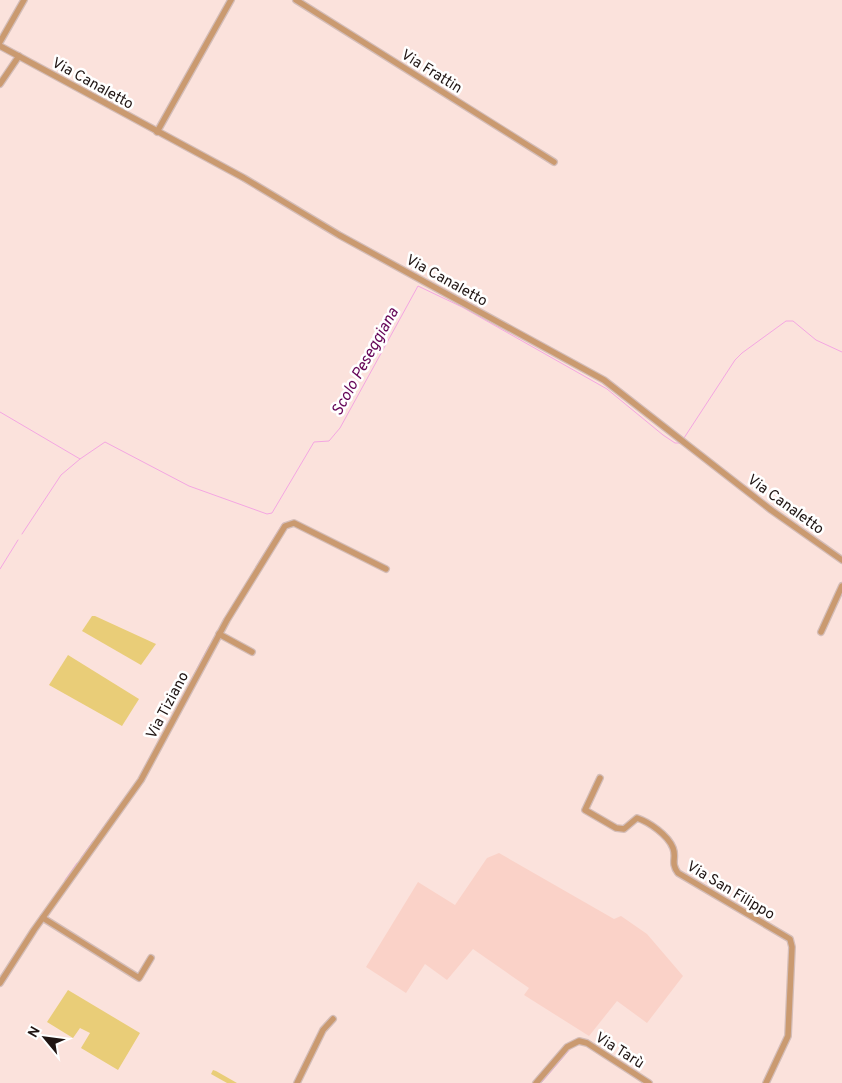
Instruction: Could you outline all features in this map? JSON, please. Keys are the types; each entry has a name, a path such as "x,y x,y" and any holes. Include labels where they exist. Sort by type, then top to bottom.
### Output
{"street":[{"path":"0,42 24,0"},
{"path":"158,132 231,0"},
{"name":"Via Frattin","path":"296,0 554,162"},
{"name":"Via Canaletto","path":"0,46 244,178 339,235 604,380 771,510 842,560"},
{"path":"0,84 19,56"},
{"name":"Via Tiziano","path":"0,984 43,918 141,780 220,634 285,526 289,523 294,523 386,569"},
{"path":"821,632 842,586"},
{"path":"220,634 252,652"},
{"name":"Via San Filippo","path":"600,778 585,810 616,828 624,829 637,818 645,821 667,839 674,849 672,866 678,874 790,939 792,947 788,1036 766,1083"},
{"path":"43,918 139,978 151,958"},
{"path":"297,1083 323,1030 332,1019"},
{"name":"Via Tarù","path":"536,1083 567,1047 579,1040 587,1043 649,1083"}],"shaded area":[{"path":"92,616 156,644 141,665 82,631"},
{"path":"68,655 139,699 122,726 49,685"},
{"path":"499,853 614,919 621,916 647,934 683,976 647,1023 617,1001 589,1036 524,995 529,988 473,949 447,980 425,964 406,993 366,967 418,882 455,905 487,858"},
{"path":"68,990 140,1033 118,1070 81,1048 90,1033 80,1028 73,1038 47,1022"},
{"path":"213,1070 237,1083 227,1083 211,1074"}],"waterway":[{"name":"Scolo Peseggiana","path":"0,412 80,459 105,442 189,486 267,514 272,513 314,442 329,441 340,428 418,286 462,307 607,389 663,435 675,443 680,443"},
{"name":"Scolo Peseggiana","path":"684,438 735,360 786,321 793,321 816,340 842,352"},
{"name":"Scolo Peseggiana","path":"22,534 61,475 80,459"},
{"path":"256,567 283,523"},
{"name":"Scolo Peseggiana","path":"0,569 18,540"},
{"path":"212,641 219,629"},
{"path":"189,684 209,646"},
{"path":"167,726 176,709"},
{"path":"97,836 123,800"},
{"path":"81,858 93,841"},
{"path":"65,880 77,863"},
{"path":"542,1082 571,1048"}]}
